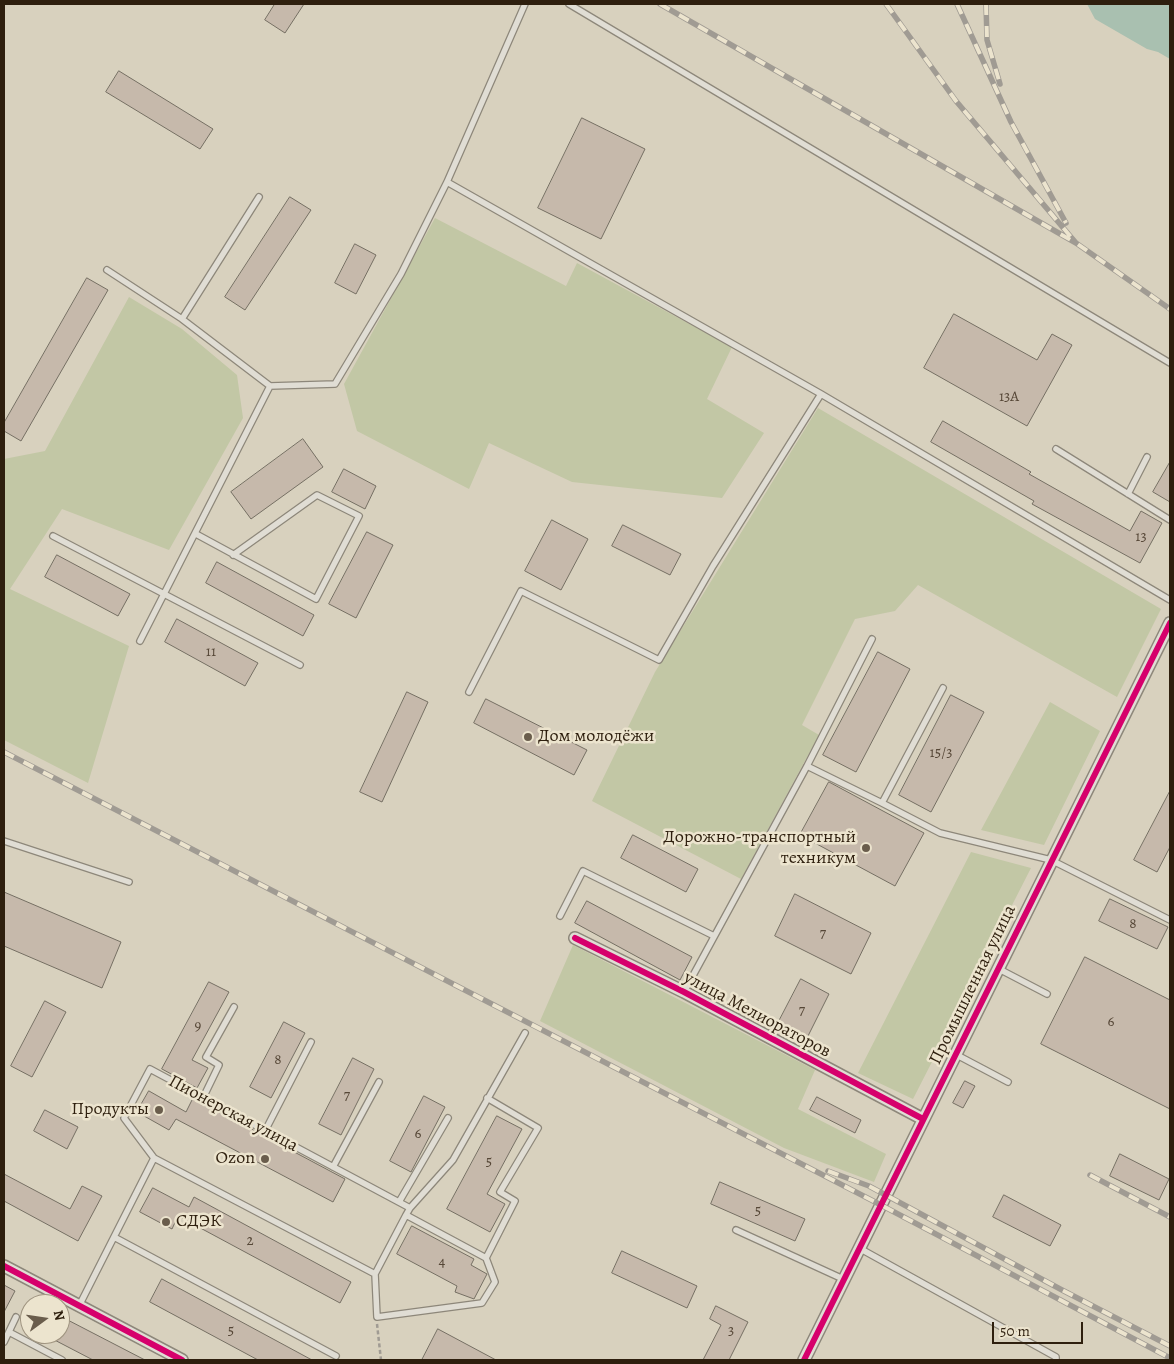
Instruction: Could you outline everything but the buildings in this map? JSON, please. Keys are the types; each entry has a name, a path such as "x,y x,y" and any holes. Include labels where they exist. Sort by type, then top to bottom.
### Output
{"street":[{"name":"Промышленная улица","path":"804,1360 999,969 1051,860 1166,641 1170,623"},
{"name":"улица Мелиораторов","path":"575,938 684,992 923,1119"},
{"path":"4,1266 182,1360"}],"lane":[{"path":"107,270 182,319 270,386 335,384 401,274 447,182 525,4"},
{"path":"569,4 1170,363"},
{"path":"447,182 821,394 1170,600"},
{"path":"182,319 259,197"},
{"path":"140,641 270,386"},
{"path":"469,692 521,591 659,660 713,566 821,394"},
{"path":"1056,449 1170,520"},
{"path":"1128,494 1147,457"},
{"path":"196,534 234,555 316,599 359,516 316,495 234,555"},
{"path":"53,536 300,665"},
{"path":"684,992 807,766 872,639"},
{"path":"882,803 943,688"},
{"path":"807,766 940,833 1051,860 1170,920"},
{"path":"4,841 129,882"},
{"path":"560,916 583,872 714,936"},
{"path":"999,969 1047,994"},
{"path":"203,1098 219,1065 206,1056 234,1007"},
{"path":"406,1215 486,1258 495,1282 482,1303 377,1317 375,1274 406,1215 410,1208 452,1160 525,1033"},
{"path":"265,1131 311,1042"},
{"path":"955,1054 1008,1082"},
{"name":"Пионерская улица","path":"154,1158 124,1118 150,1069 410,1208"},
{"path":"333,1167 379,1082"},
{"path":"486,1258 515,1201 500,1192 538,1128 487,1098"},
{"path":"399,1202 448,1118"},
{"path":"79,1306 154,1158 375,1274"},
{"path":"736,1230 843,1279"},
{"path":"114,1238 336,1356"},
{"path":"859,1248 1056,1357 1056,1360"},
{"path":"4,1342 16,1317"},
{"path":"8,1332 62,1360"}],"path":[{"path":"377,1317 381,1360"}],"shaded area":[{"path":"1087,4 1170,4 1170,59 1158,52 1147,49 1095,19"},
{"path":"435,218 566,286 577,263 732,347 707,399 764,433 722,498 572,482 489,443 469,489 357,431 344,384"},
{"path":"129,297 182,329 237,375 243,418 169,550 62,509 10,589 129,646 88,783 4,740 4,459 45,451"},
{"path":"818,408 1161,609 1117,697 918,585 895,611 855,619 802,725 819,735 741,879 592,801 655,672"},
{"path":"1050,702 1100,731 1044,845 981,830"},
{"path":"971,852 1031,868 913,1099 858,1073"},
{"path":"573,945 815,1070 798,1109 886,1154 874,1182 784,1148 540,1021"}],"railway":[{"path":"660,4 1076,243"},
{"path":"886,4 956,101 1076,243 1170,309"},
{"path":"957,4 1011,122 1066,223"},
{"path":"986,4 987,40 1000,84"},
{"path":"4,752 881,1205 1170,1358"},
{"path":"828,1171 869,1186 1170,1346"},
{"path":"1090,1175 1170,1217"}],"cycle path":[{"path":"804,1360 1170,623"},
{"path":"575,938 684,992 923,1119"},
{"path":"4,1266 182,1360"}],"place":[{"name":"Дом молодёжи","path":"528,737"},
{"name":"Дорожно-транспортный техникум","path":"866,848"},
{"name":"Продукты","path":"159,1110"},
{"name":"Ozon","path":"265,1159"},
{"name":"СДЭК","path":"166,1222"}]}
